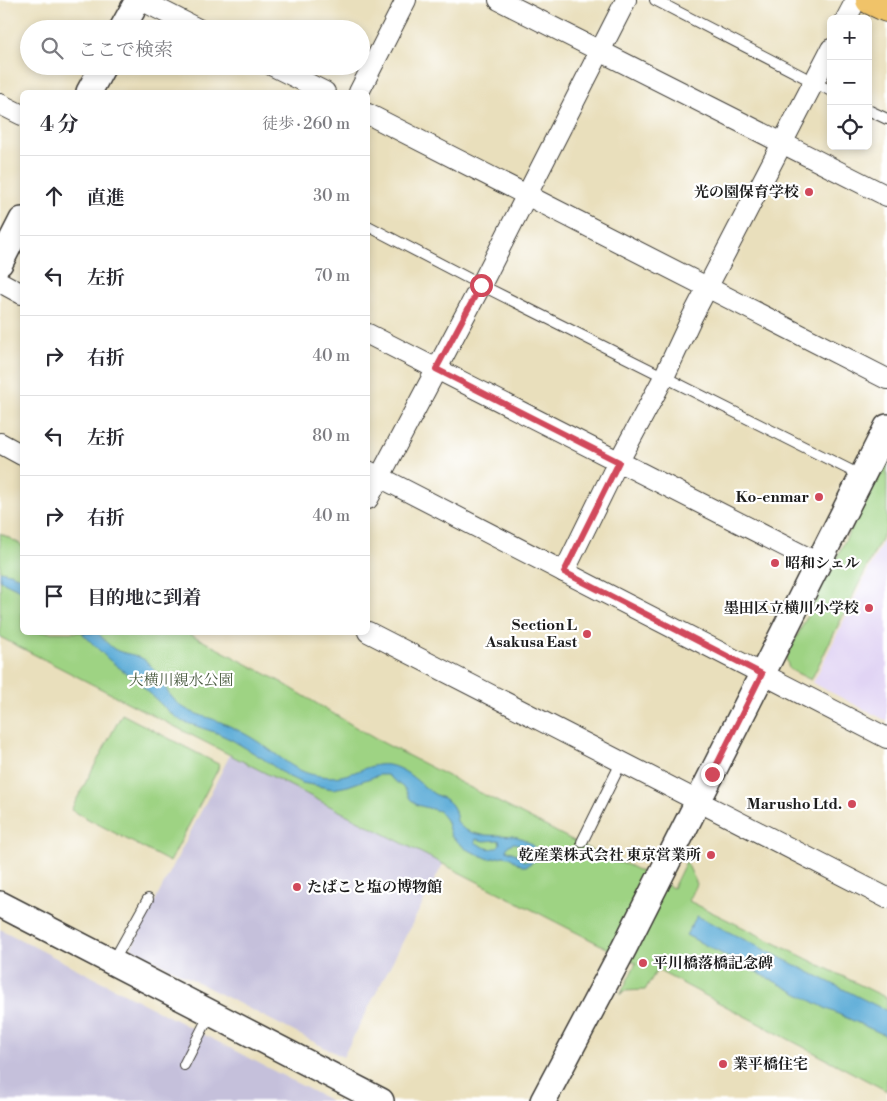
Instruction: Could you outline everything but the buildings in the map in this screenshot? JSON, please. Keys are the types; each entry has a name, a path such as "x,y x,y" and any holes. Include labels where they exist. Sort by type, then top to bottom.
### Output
{"main road":[{"path":"870,0 887,8"}],"street":[{"path":"127,20 139,0 180,20"},
{"path":"370,70 406,0"},
{"path":"499,0 887,196"},
{"path":"370,489 373,474 436,369 481,285 626,0"},
{"path":"848,15 856,0"},
{"path":"564,572 782,143 822,86 828,60"},
{"path":"93,90 99,75"},
{"path":"290,75 321,90"},
{"path":"360,90 368,75"},
{"path":"0,104 20,114"},
{"path":"370,115 887,379"},
{"path":"0,263 20,224"},
{"path":"0,282 20,293"},
{"path":"370,335 818,563"},
{"path":"543,1101 624,948 887,427"},
{"path":"0,443 20,454"},
{"path":"373,474 887,738"},
{"path":"370,633 887,898"},
{"path":"0,904 381,1101"}],"lane":[{"path":"655,0 822,86"},
{"path":"872,112 887,120"},
{"path":"370,227 481,285 862,476"},
{"path":"582,842 621,763"},
{"path":"113,962 148,899"},
{"path":"184,1065 211,1012"}],"shaded area":[{"name":"墨田区立横川小学校","path":"887,533 887,721 813,683"},
{"path":"230,755 443,864 343,1057 131,948"},
{"path":"0,929 224,1045 331,1101 0,1101"}],"green space":[{"path":"887,457 887,527 811,680 789,669 786,658"},
{"name":"大横川親水公園","path":"0,533 20,544 20,635 192,635 281,682 372,737 609,859 628,865 673,888 686,861 697,884 689,901 887,998 887,1091 657,970 645,990 624,991 620,995 636,963 0,637"},
{"path":"122,714 220,765 170,862 71,810"}],"water":[{"path":"0,571 20,577 20,590 0,580"},
{"path":"84,635 100,635 114,649 142,658 155,671 174,700 184,708 240,731 300,770 314,775 333,777 376,765 390,765 398,768 450,803 454,808 459,825 463,828 478,834 522,838 537,851 536,860 526,866 522,866 509,857 503,856 489,859 466,849 451,836 446,820 439,811 417,805 410,799 405,789 387,775 379,775 333,789 302,783 287,776 232,740 181,721 139,683 108,659","holes":["476,839 484,841 499,840 500,844 491,849 475,842","514,843 521,845 529,851 529,861 523,861 517,854 506,850 509,845"]},
{"path":"697,916 887,1011 887,1036 827,1009 686,935"}],"place":[{"name":"光の園保育学校","path":"809,192"},
{"name":"Ko-enmar","path":"819,497"},
{"name":"昭和シェル","path":"775,563"},
{"name":"墨田区立横川小学校","path":"869,608"},
{"name":"Section L Asakusa East","path":"587,634"},
{"name":"Marusho Ltd.","path":"852,804"},
{"name":"乾産業株式会社 東京営業所","path":"711,855"},
{"name":"たばこと塩の博物館","path":"297,887"},
{"name":"平川橋落橋記念碑","path":"643,963"},
{"name":"業平橋住宅","path":"723,1064"}],"route":[{"path":"481,285 436,369 619,462 564,572 762,674 712,774"}]}
